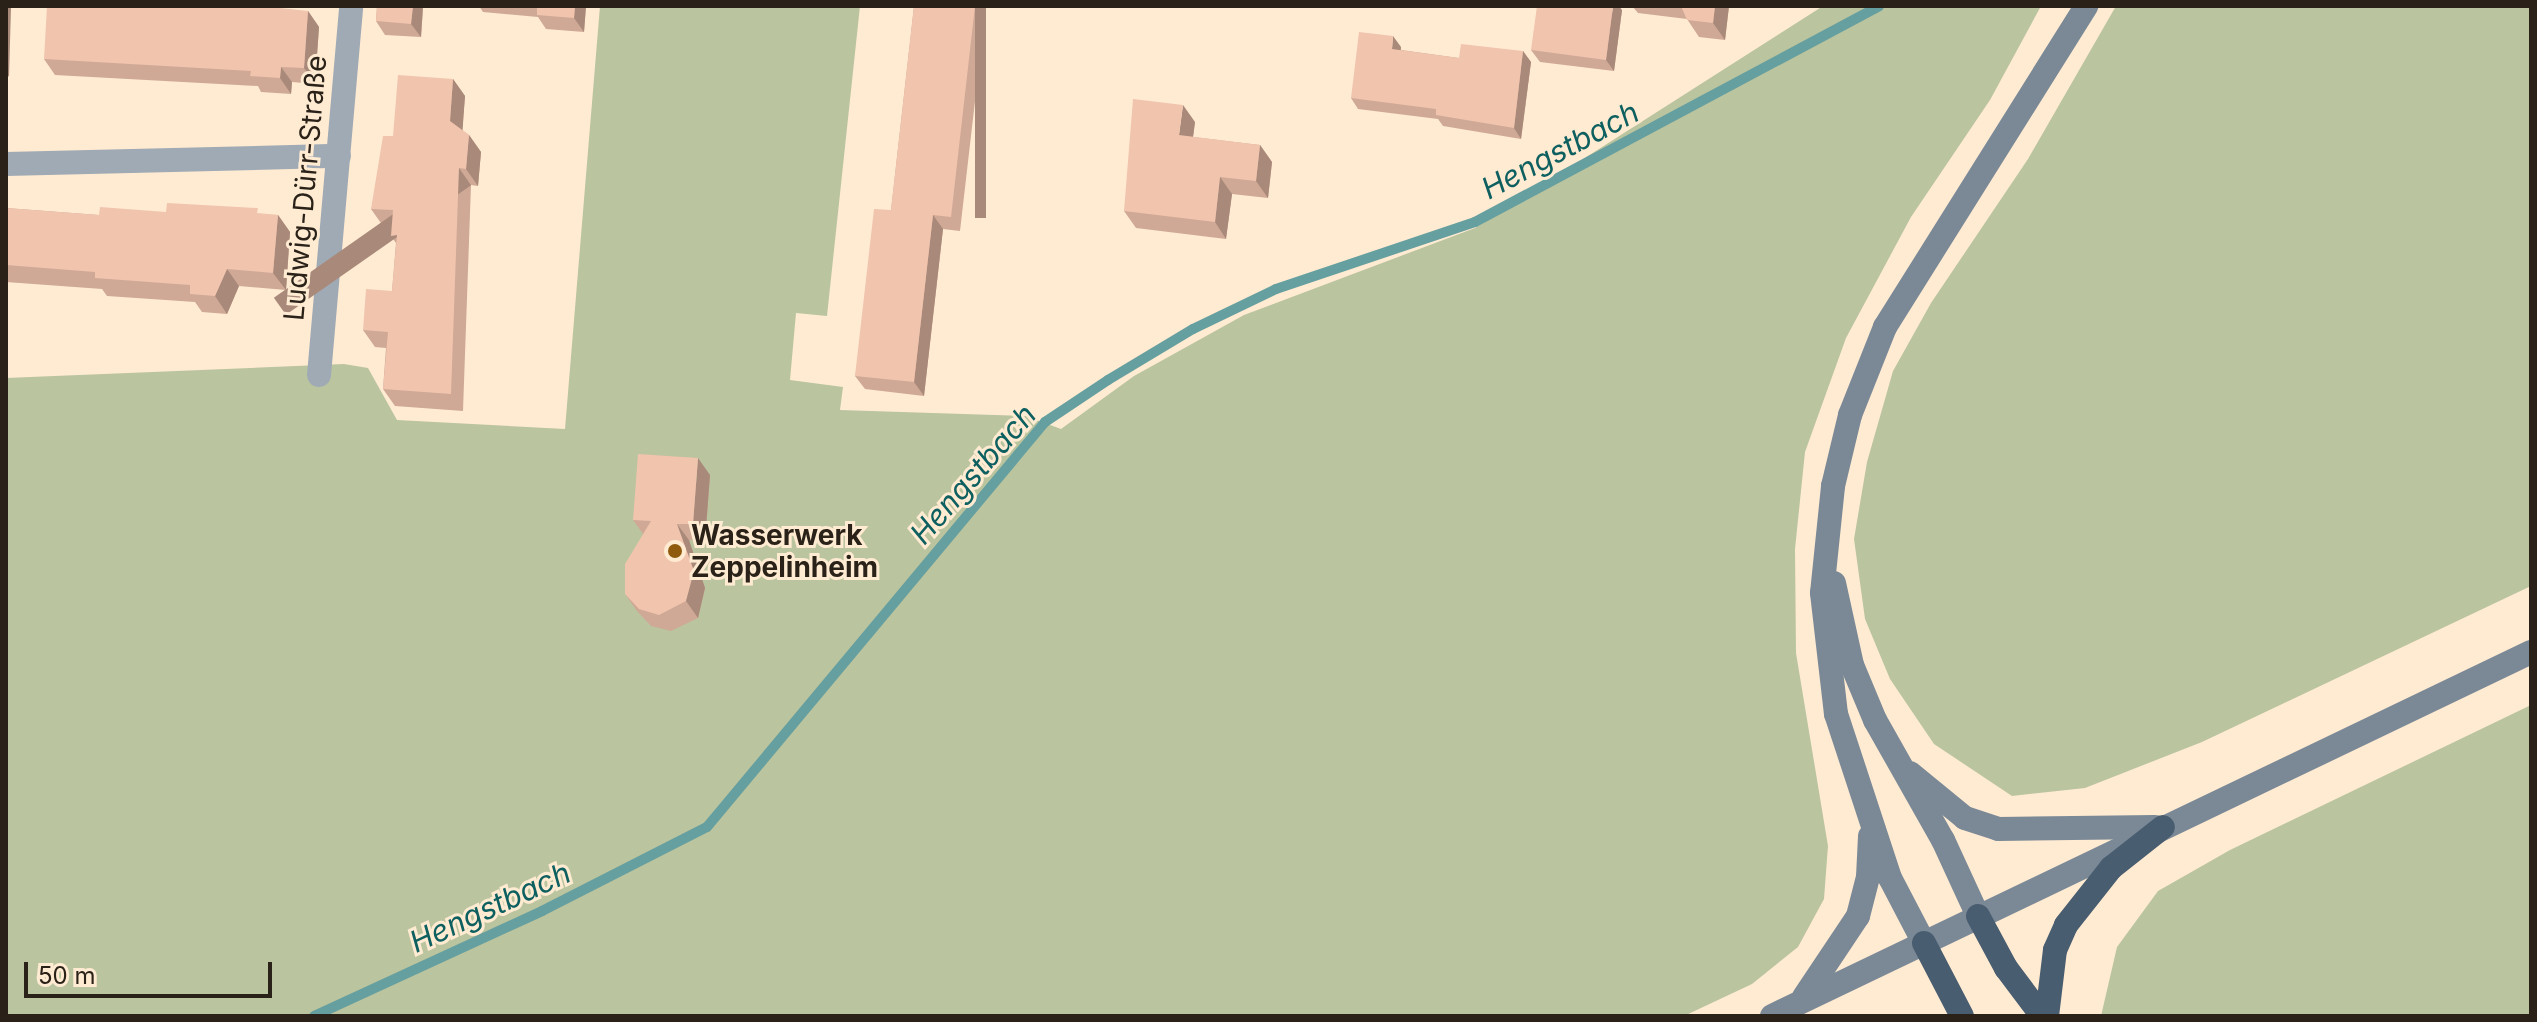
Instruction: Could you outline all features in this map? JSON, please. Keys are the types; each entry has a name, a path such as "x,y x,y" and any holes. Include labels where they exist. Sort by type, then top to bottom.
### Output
{"highway":[{"path":"2045,1016 2055,950 2066,925 2111,868 2163,827"},
{"path":"1978,916 2006,968 2045,1016"},
{"path":"1924,943 1962,1016"}],"street":[{"name":"Ludwig-Dürr-Straße","path":"319,375 351,6"},
{"path":"1924,943 1890,878 1836,714 1822,593 1840,449 1872,355 1930,251 2046,75 2086,6"},
{"path":"6,164 339,156"},
{"path":"1828,542 1852,665 1978,916"},
{"path":"1772,1016 2531,652"},
{"path":"1902,766 1965,818 1998,829 2163,827"},
{"path":"1800,1002 1858,916 1868,877 1871,824"}],"green space":[{"path":"600,6 860,6 827,316 796,313 790,380 843,387 840,410 1026,416 1061,429 1134,376 1244,315 1475,228 1823,6 2041,6 1990,100 1911,217 1846,338 1805,452 1795,549 1796,653 1828,846 1824,899 1798,947 1752,984 1684,1016 6,1016 6,378 344,364 368,368 397,420 565,429"},
{"path":"2116,6 2531,6 2531,586 2202,742 2085,788 2012,796 1934,744 1890,679 1865,619 1854,539 1867,462 1893,371 1931,303 2028,159"},
{"path":"2531,705 2531,1016 2101,1016 2117,947 2158,891 2230,850"}],"building":[{"path":"47,6 262,6 308,11 304,68 281,67 280,78 250,76 251,71 44,59"},
{"path":"377,6 413,6 411,24 376,21"},
{"path":"537,6 575,6 574,18 537,15"},
{"path":"914,6 975,6 951,217 933,215 914,382 855,376 874,209 891,210"},
{"path":"1537,6 1613,6 1606,60 1531,50"},
{"path":"1681,6 1715,6 1713,23 1687,20"},
{"path":"1359,32 1393,36 1392,49 1459,58 1461,44 1523,51 1514,128 1436,115 1436,109 1351,98"},
{"path":"398,75 453,79 450,121 469,135 466,169 459,168 451,394 383,389 388,332 363,330 366,289 392,291 397,235 391,236 393,210 371,209 383,136 393,136"},
{"path":"1133,99 1183,105 1179,135 1260,145 1256,181 1220,177 1215,222 1124,211"},
{"path":"167,203 258,208 257,213 278,215 273,273 227,269 215,296 190,294 190,285 95,278 95,272 6,265 6,208 99,215 100,207 166,212"},
{"name":"Wasserwerk Zeppelinheim","path":"638,454 698,458 693,524 677,524 694,571 686,601 659,615 639,609 625,594 625,564 651,521 633,520"}],"waterway":[{"name":"Hengstbach","path":"314,1016 542,911 707,827 1045,422 1108,380 1193,329 1276,289 1475,222 1879,6"}],"place":[{"name":"Wasserwerk Zeppelinheim","path":"675,551"}]}
